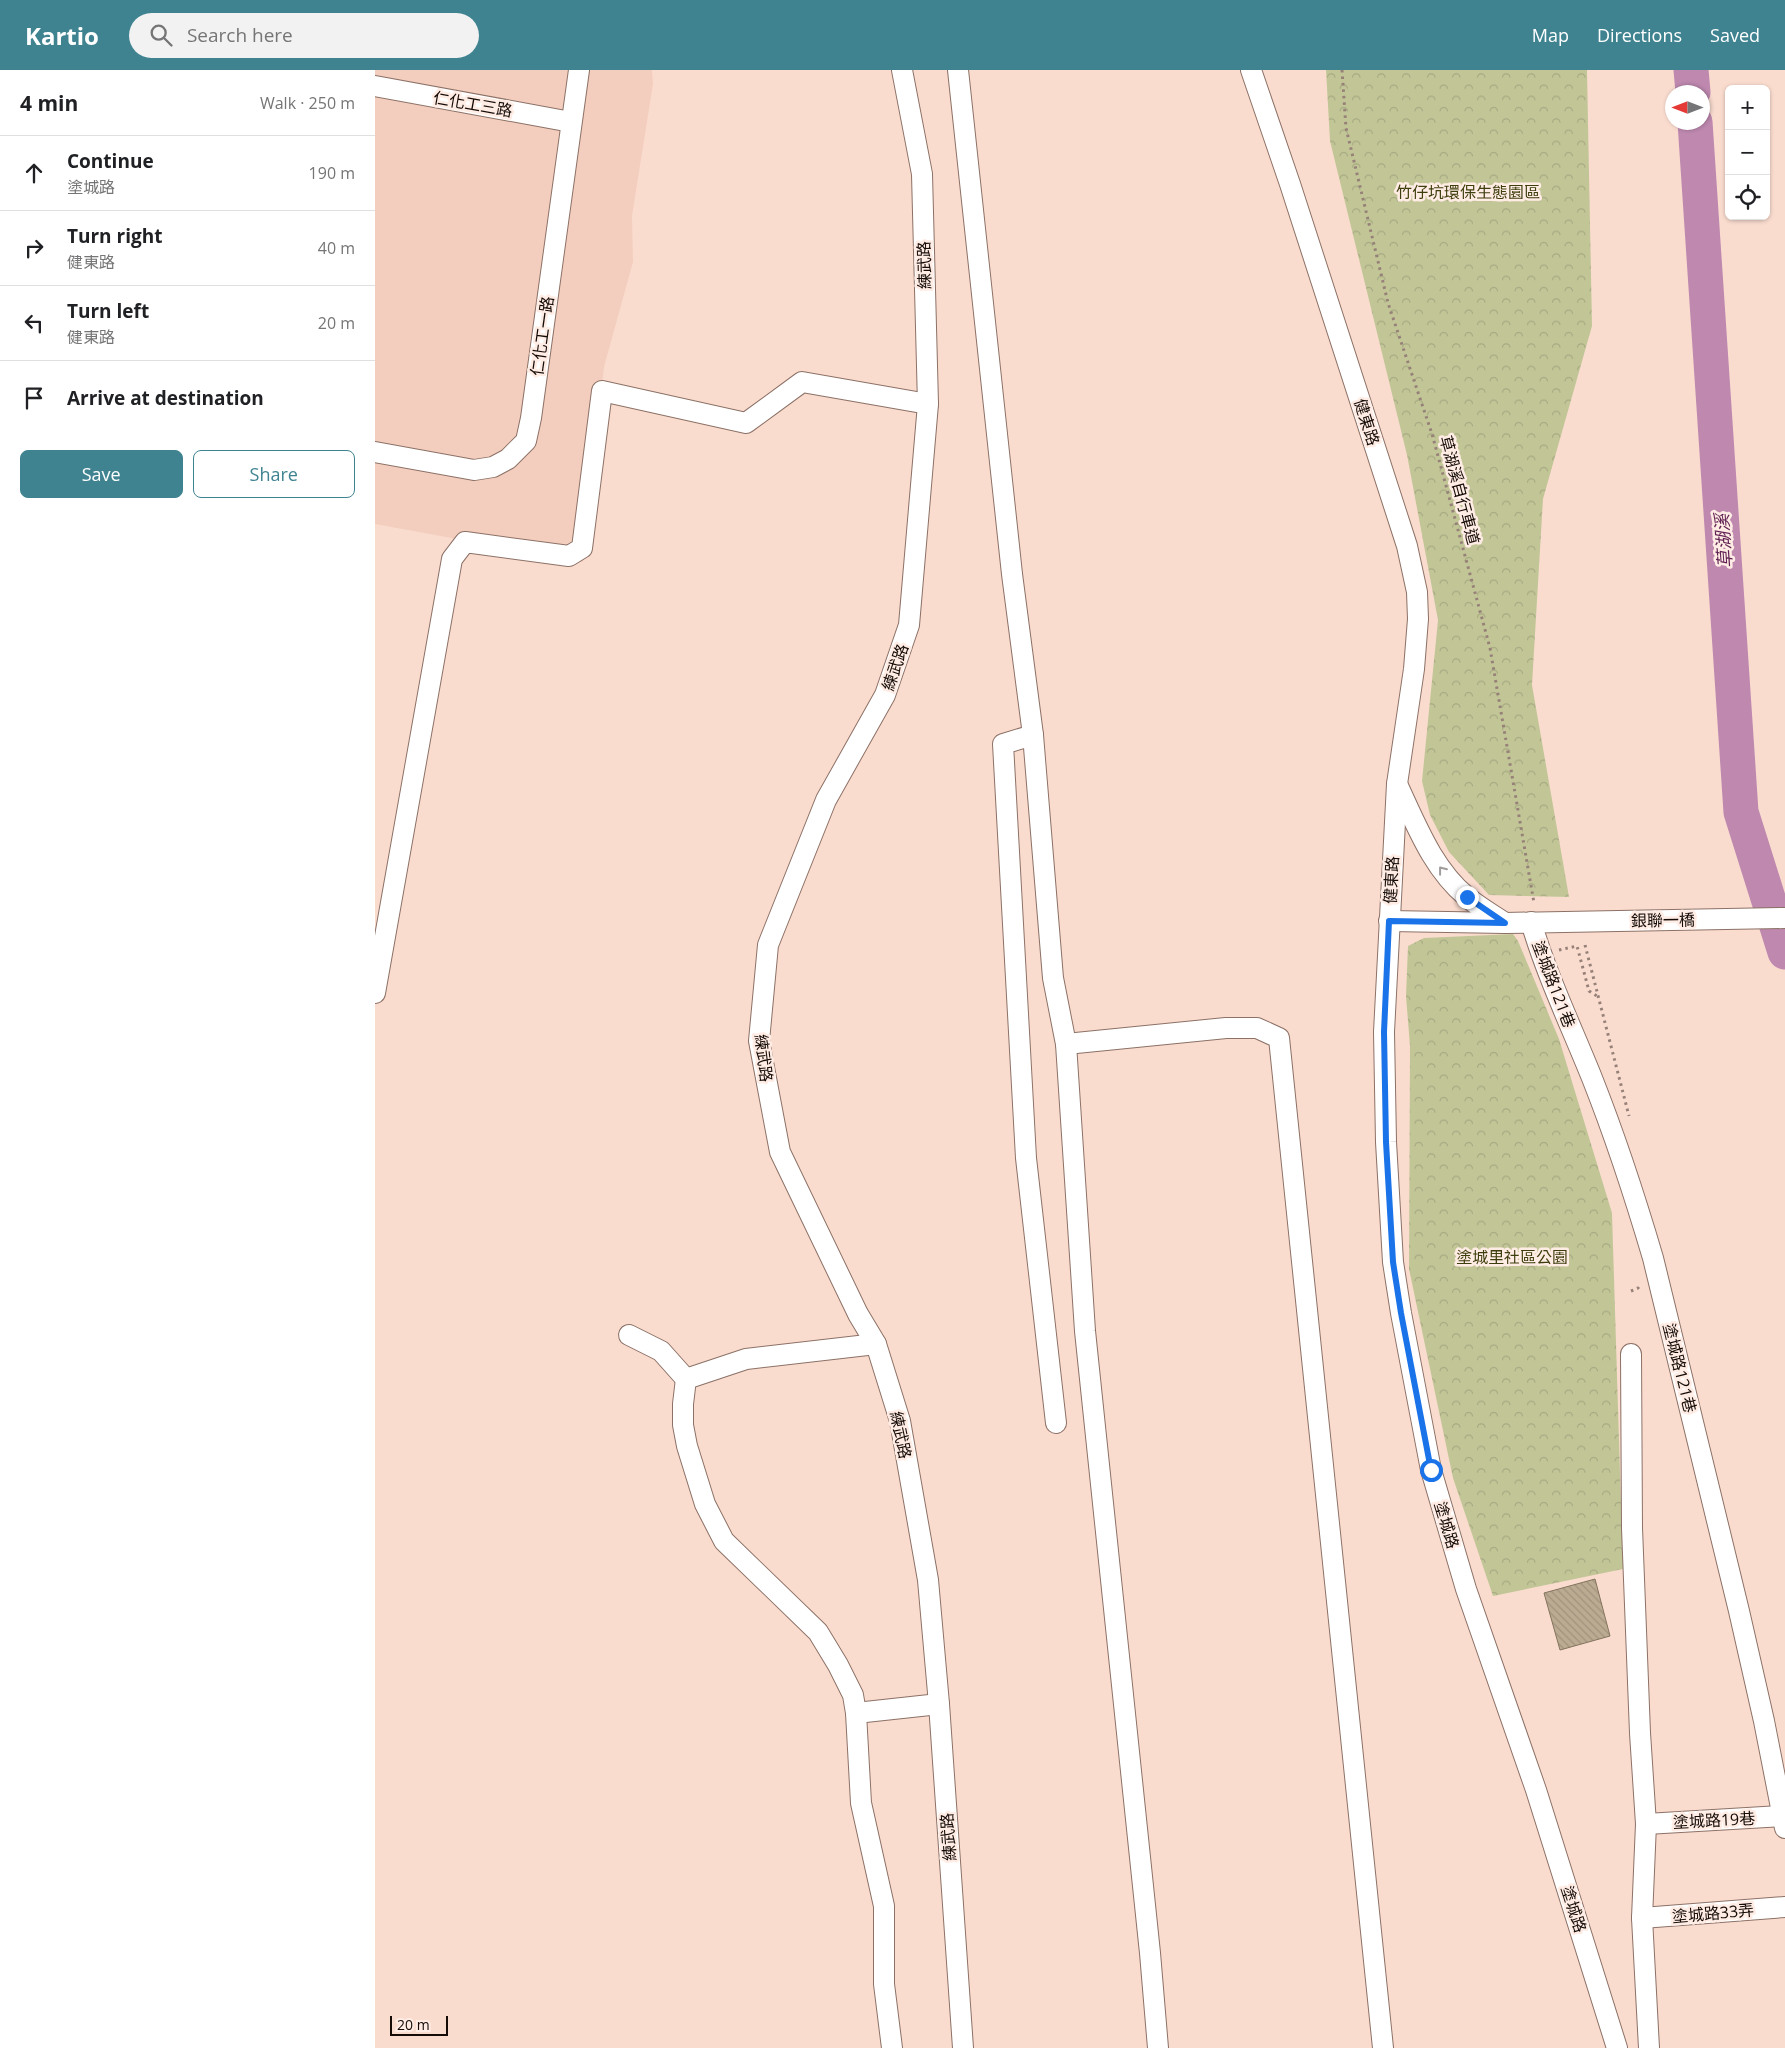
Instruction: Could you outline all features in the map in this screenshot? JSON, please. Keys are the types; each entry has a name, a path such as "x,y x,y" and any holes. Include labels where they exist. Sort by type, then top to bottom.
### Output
{"street":[{"name":"仁化工一路","path":"375,452 474,470 493,467 501,463 526,441 531,418 579,70"},
{"name":"練武路","path":"903,70 922,174 928,404 909,625 885,695 826,800 768,945 759,1041 780,1152 858,1314 876,1344 900,1421 927,1571 939,1704 963,2048"},
{"path":"958,70 1011,564 1033,735 1053,978 1066,1044 1085,1331 1149,1943 1158,2048"},
{"name":"健東路","path":"1251,70 1290,184 1404,537 1417,592 1415,659 1397,784 1389,921 1536,922"},
{"name":"仁化工三路","path":"375,86 571,122"},
{"path":"375,993 452,559 465,542 569,556 582,548 602,391 746,423 802,382 928,404"},
{"path":"1033,735 1003,744 1026,1158 1056,1423"},
{"path":"1397,784 1422,837 1443,873 1467,897 1505,923"},
{"name":"銀聯一橋","path":"1536,922 1785,918"},
{"name":"塗城路","path":"1389,921 1384,1032 1386,1142 1393,1262 1431,1470 1467,1589 1536,1790 1617,2048"},
{"name":"塗城路121巷","path":"1536,922 1557,999 1609,1122 1653,1258 1739,1610 1764,1721 1783,1822"},
{"path":"1066,1044 1225,1028 1257,1028 1279,1038 1383,2048"},
{"path":"629,1335 661,1352 686,1379 683,1425 687,1446 705,1504 724,1541 818,1632 853,1695 856,1713 861,1804 884,1906 884,1984 892,2048"},
{"path":"686,1379 746,1359 876,1344"},
{"path":"1631,1354 1632,1528 1640,1733 1646,1824 1642,1918 1649,2048"},
{"path":"856,1713 939,1704"},
{"name":"塗城路19巷","path":"1646,1824 1783,1822"},
{"name":"塗城路33弄","path":"1642,1918 1785,1907"}],"path":[{"name":"草湖溪自行車道","path":"1342,70 1346,128 1388,303 1432,434 1489,648 1536,922"},
{"path":"1554,951 1577,946 1589,991 1597,996"}],"shaded area":[{"path":"375,70 652,70 653,84 632,216 633,262 604,367 583,562 375,524"}],"green space":[{"name":"竹仔坑環保生態園區","path":"1326,70 1587,70 1592,326 1543,499 1532,685 1569,897 1489,895 1449,852 1430,815 1422,781 1438,620 1407,455 1330,141"},
{"name":"塗城里社區公園","path":"1513,934 1518,941 1559,1039 1612,1213 1623,1569 1493,1596 1453,1478 1409,1269 1410,1046 1406,996 1408,946 1424,938"}],"building":[{"path":"1595,1579 1610,1636 1560,1650 1544,1593"}],"waterway":[{"name":"草湖溪","path":"1691,70 1692,85"},
{"name":"草湖溪","path":"1696,130 1741,812 1785,952"}],"route":[{"path":"1431,1470 1393,1262 1386,1142 1384,1032 1389,921 1505,923 1467,897"}]}
